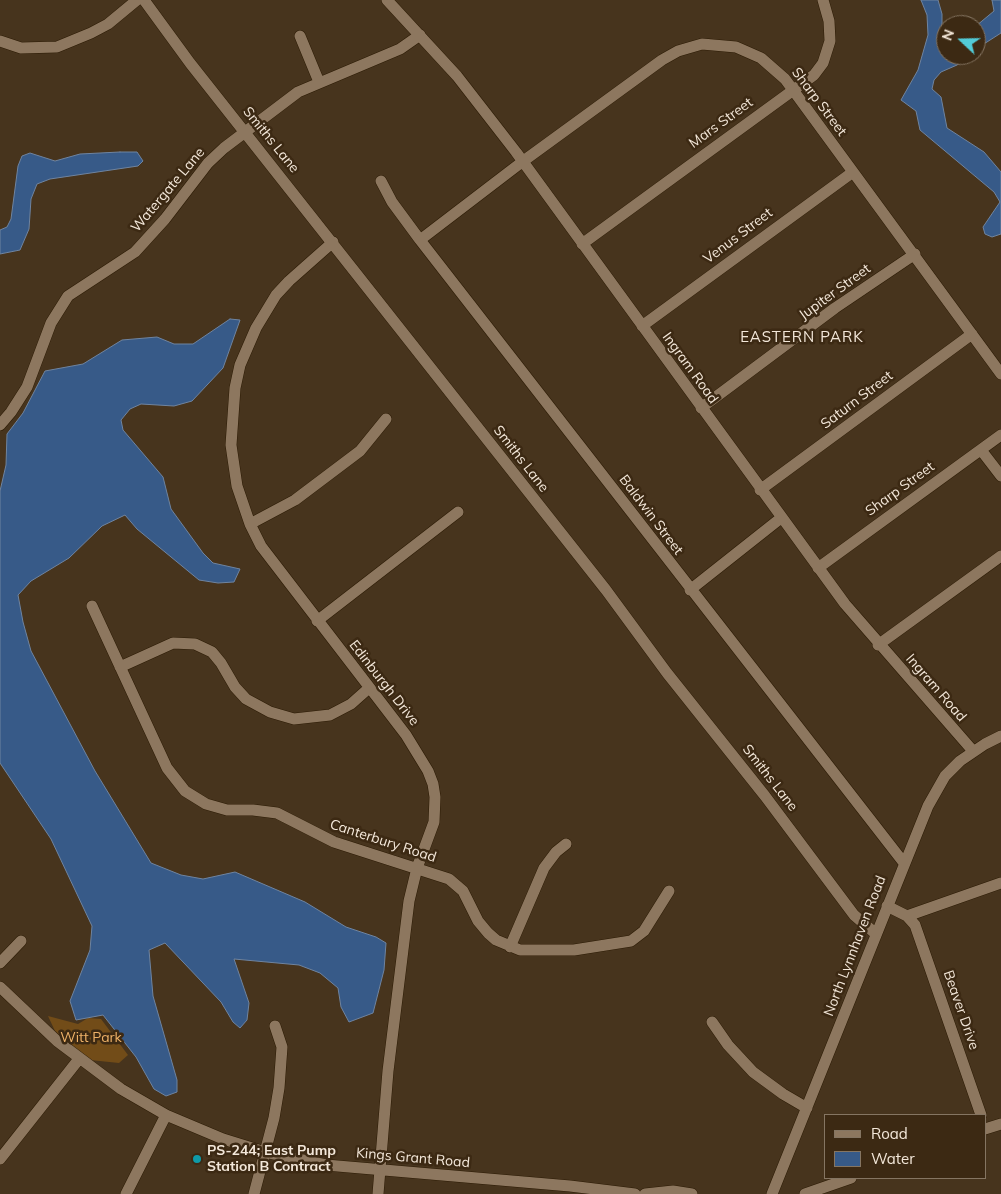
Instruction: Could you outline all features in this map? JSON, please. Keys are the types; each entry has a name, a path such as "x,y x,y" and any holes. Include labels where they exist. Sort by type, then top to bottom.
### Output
{"street":[{"path":"0,41 33,49 56,46 91,33 108,24 137,0"},
{"name":"Smiths Lane","path":"144,0 245,132 606,590 667,673 765,796 854,915 876,934"},
{"name":"Ingram Road","path":"387,0 457,76 522,162 818,568 878,645 972,751"},
{"name":"Mars Street","path":"582,244 814,74 828,51 830,31 823,0"},
{"path":"300,36 319,82"},
{"name":"Watergate Lane","path":"0,425 27,387 52,323 68,296 135,252 165,219 208,163 298,92 400,50 420,36"},
{"name":"Sharp Street","path":"420,240 647,70 670,56 695,45 722,44 751,53 772,66 794,90 1001,374"},
{"name":"Venus Street","path":"642,326 853,172"},
{"name":"Baldwin Street","path":"381,180 392,202 420,240 690,590 904,863"},
{"name":"Edinburgh Drive","path":"333,242 306,263 276,295 256,328 240,365 232,408 231,445 237,486 250,524 273,564 419,753 433,784 436,811 434,822 417,868 408,910 388,1071 378,1194"},
{"name":"Jupiter Street","path":"701,408 835,308 914,254"},
{"name":"Saturn Street","path":"760,490 972,334"},
{"path":"250,524 295,500 360,451 386,419"},
{"name":"Sharp Street","path":"818,568 1001,435"},
{"path":"981,450 1001,476"},
{"path":"317,621 458,512"},
{"path":"690,590 781,518"},
{"path":"878,645 1001,556"},
{"name":"Canterbury Road","path":"92,606 167,768 175,780 194,798 227,810 254,810 277,813 334,842 436,873 458,885 467,897 478,921 496,940 510,947 529,952 554,952 621,944 631,941 644,931 669,891"},
{"path":"120,667 172,643 195,644 212,652 235,687 246,699 270,712 294,719 321,717 336,712 351,704 369,688"},
{"name":"North Lynnhaven Road","path":"772,1194 904,863 936,792 945,776 972,751 1001,736"},
{"path":"510,947 544,868 556,852 566,844"},
{"path":"887,906 907,916 1001,883"},
{"name":"Beaver Drive","path":"907,916 915,925 981,1114"},
{"path":"0,963 21,941"},
{"name":"Kings Grant Road","path":"2,993 79,1059 121,1089 166,1115 223,1139 265,1152 326,1165 635,1194"},
{"path":"712,1022 728,1045 753,1072 783,1094 807,1108"},
{"path":"254,1194 274,1118 282,1058 279,1036 275,1026"},
{"path":"0,1159 79,1059"},
{"path":"126,1194 166,1115"},
{"path":"986,1128 1001,1124"},
{"path":"805,1194 848,1179"},
{"path":"645,1194 673,1191 692,1194"}],"green space":[{"name":"Witt Park","path":"48,1016 78,1024 88,1018 101,1019 128,1055 119,1063 90,1060 55,1031"}],"water":[{"path":"921,0 938,0 942,15 936,15 936,65 957,65 941,72 934,80 932,89 941,97 947,128 984,152 1001,172 1001,234 992,237 985,234 983,227 1000,202 994,192 920,130 916,111 901,100 918,70 928,35 927,15"},
{"path":"992,0 1001,0 1001,33 986,43 986,18 994,11"},
{"path":"137,152 143,161 138,166 50,179 37,184 31,199 29,229 20,250 0,254 0,230 7,227 11,219 18,166 22,156 30,153 55,161 80,154"},
{"path":"230,319 240,320 223,368 192,401 174,406 141,404 130,409 121,420 123,430 163,477 171,509 203,553 213,563 240,569 234,582 218,583 199,580 137,529 125,515 102,526 69,558 31,581 18,595 23,622 31,651 95,771 151,863 181,875 203,879 235,872 305,902 346,927 376,937 386,943 384,970 373,1013 349,1022 341,1007 338,988 320,973 299,965 234,959 249,1003 247,1020 240,1028 233,1022 221,1002 165,943 149,950 153,996 177,1080 177,1092 166,1096 154,1089 136,1057 103,1015 76,1020 70,1001 90,950 92,926 51,839 0,763 0,491 6,465 7,434 23,413 45,371 83,364 122,340 157,337 174,344 193,344"}],"place":[{"name":"PS-244; East Pump Station B Contract","path":"197,1159"}],"district":[{"name":"EASTERN PARK","path":"802,337"}]}
